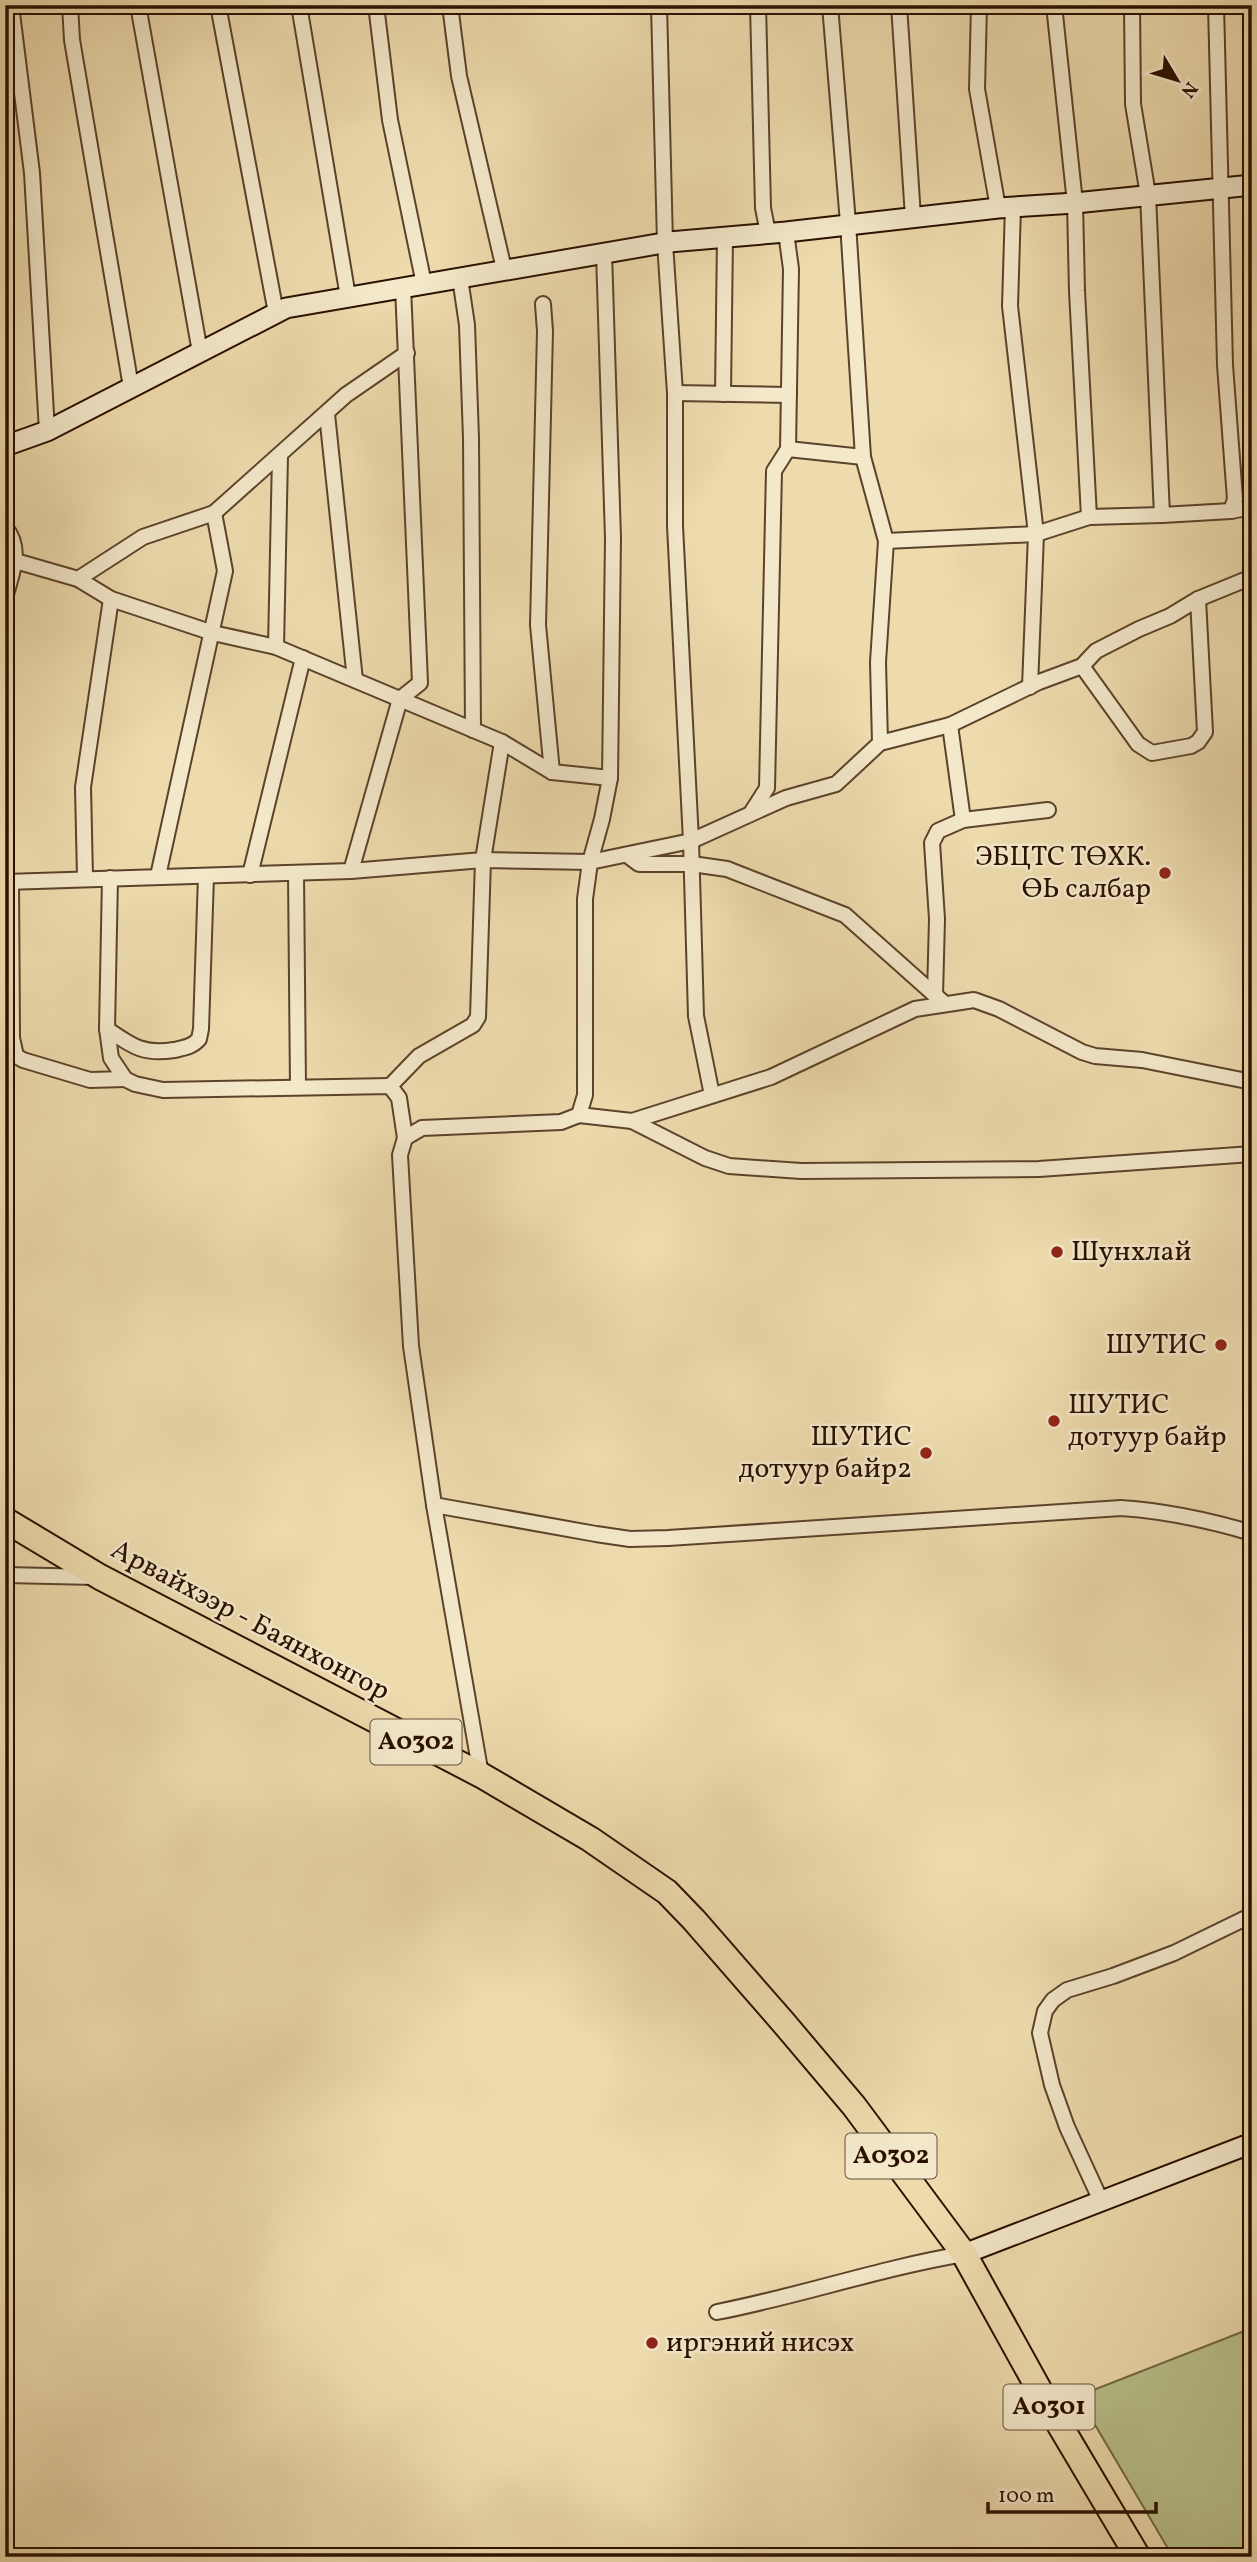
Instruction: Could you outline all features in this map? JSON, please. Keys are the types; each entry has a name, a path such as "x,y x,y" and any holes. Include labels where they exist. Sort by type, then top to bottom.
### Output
{"highway":[{"name":"Арвайхээр - Баянхонгор","path":"5,1520 100,1577 481,1775 590,1839 667,1892 854,2106 964,2255 1046,2402 1138,2557"}],"street":[{"path":"11,5 32,173 47,431"},
{"path":"70,5 72,40 131,387"},
{"path":"138,5 200,352"},
{"path":"218,5 276,313"},
{"path":"299,5 348,297"},
{"path":"376,5 390,120 424,284"},
{"path":"450,5 459,76 505,269"},
{"path":"659,5 665,243 675,393 675,526 692,864 695,1016 712,1095"},
{"path":"751,813 767,788 774,471 788,449 791,268 777,233 763,208 758,5"},
{"path":"830,5 863,457 886,541 878,662 880,743"},
{"path":"899,5 913,217"},
{"path":"979,5 977,89 1005,208 1010,306 1036,534 1030,687"},
{"path":"1054,5 1075,203 1089,517"},
{"path":"1132,5 1133,104 1148,195 1162,515"},
{"path":"1216,5 1225,365 1235,499 1231,511"},
{"path":"5,446 47,431 286,308 665,243 1252,185"},
{"path":"723,394 725,237"},
{"path":"579,1115 585,1095 585,899 590,862 610,778 612,538 604,253"},
{"path":"460,278 467,326 471,438 473,730"},
{"path":"351,871 400,699 420,683 403,287"},
{"path":"543,304 545,331 538,625 551,772"},
{"path":"78,579 143,537 214,513 346,396 407,353"},
{"path":"675,393 789,395"},
{"path":"327,414 355,680"},
{"path":"788,449 863,457"},
{"path":"276,647 280,456"},
{"path":"886,541 1036,534 1089,517 1231,511 1252,507"},
{"path":"158,876 225,571 214,513"},
{"path":"5,527 14,540 5,598"},
{"path":"10,559 78,579 111,599 213,633 276,647 502,743 551,772 610,778"},
{"path":"502,743 483,860 478,1017 473,1025 419,1056 390,1086 163,1090 125,1079 90,1080 11,1056 8,882 351,871 483,860 590,862 691,841 786,798 836,784 880,743 950,725 1063,671 1082,666 1096,651 1170,617 1198,599 1252,577"},
{"path":"85,878 83,787 111,599"},
{"path":"1082,666 1144,749 1152,753 1191,746 1198,742 1205,732 1198,599"},
{"path":"250,875 303,658"},
{"path":"950,725 963,820"},
{"path":"940,1000 932,843 938,831 963,820 1048,810"},
{"path":"627,855 639,864 692,864 727,869 845,915 940,1000"},
{"path":"296,873 298,1087"},
{"path":"107,1029 132,1046 154,1053 185,1048 199,1039 206,876"},
{"path":"110,878 107,1029 111,1058 125,1079"},
{"path":"632,1121 771,1077 915,1009 940,1000 974,1000 987,1004 1073,1048 1095,1056 1142,1060 1252,1082"},
{"path":"390,1086 399,1098 405,1138 400,1154 411,1346 434,1505 481,1775"},
{"path":"405,1138 422,1128 561,1122 579,1115 632,1121 705,1158 729,1166 801,1171 1038,1169 1252,1154"},
{"path":"434,1505 630,1539 1121,1508 1199,1517 1252,1533"},
{"path":"5,1576 100,1577"},
{"path":"1101,2201 1067,2127 1052,2085 1040,2033 1045,2011 1053,2000 1067,1990 1174,1953 1252,1915"},
{"path":"717,2312 766,2303 917,2262 964,2255 1252,2143"}],"green space":[{"path":"1252,2328 1252,2557 1173,2557 1078,2396"}],"place":[{"name":"ЭБЦТС ТӨХК. ӨЬ салбар","path":"1165,873"},
{"name":"Шунхлай","path":"1057,1252"},
{"name":"ШУТИС","path":"1221,1345"},
{"name":"ШУТИС дотуур байр","path":"1054,1421"},
{"name":"ШУТИС дотуур байр2","path":"926,1453"},
{"name":"иргэний нисэх","path":"652,2343"}]}
